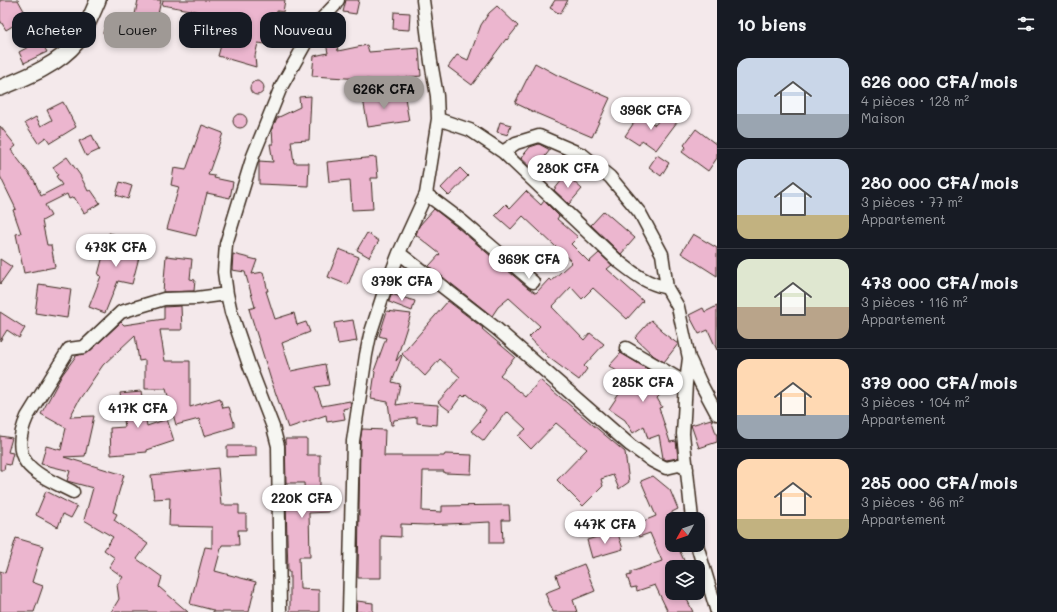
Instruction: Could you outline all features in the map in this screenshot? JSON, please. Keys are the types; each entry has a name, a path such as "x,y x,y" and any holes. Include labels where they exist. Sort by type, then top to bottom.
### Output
{"street":[{"path":"0,88 50,65 64,55 85,30 98,0"},
{"path":"280,612 278,446 236,327 227,294 224,272 226,244 253,156 281,87 315,26 338,0"},
{"path":"349,612 353,441 359,393 370,335 383,295 426,194 438,118 438,96 431,62 423,0"},
{"path":"438,118 470,130 503,152 618,261 650,284 667,288"},
{"path":"503,152 516,143 538,136 583,155 610,177 640,213 662,254 667,288 678,307 689,358 717,414"},
{"path":"426,194 462,221 533,282"},
{"path":"400,253 497,329 630,445 652,461 666,468 679,465 688,469"},
{"path":"73,492 38,474 27,464 20,448 22,429 27,417 69,349 84,347 121,312 164,299 197,298 227,294"},
{"path":"626,348 686,383"},
{"path":"689,358 686,383 684,434 691,512"},
{"path":"699,552 717,612"}],"building":[{"path":"0,0 18,0 25,12 12,12 12,26 6,30 0,20"},
{"path":"138,0 161,0 158,12 136,12"},
{"path":"163,0 285,0 283,12 260,12 260,43 258,43 255,56 256,67 218,56 220,48 252,48 252,12 200,12 162,5"},
{"path":"346,0 359,0 356,14 343,12"},
{"path":"555,0 568,0 560,14 550,8"},
{"path":"497,6 518,26 507,40 506,39 472,85 448,67 457,55 468,60 481,25 489,13"},
{"path":"394,12 410,13 409,30 393,29"},
{"path":"367,45 369,52 419,48 421,76 380,80 312,76 314,56 328,53 327,48 337,48 338,51"},
{"path":"26,48 45,48 47,52 24,63 19,52"},
{"path":"535,63 557,75 610,98 592,137 515,103"},
{"path":"257,81 262,83 264,88 262,93 257,95 252,93 250,88 252,83"},
{"path":"382,92 384,101 405,98 409,121 368,127 362,93"},
{"path":"311,96 309,140 291,141 294,163 309,163 308,186 259,184 259,161 273,162 270,144 273,144 272,129 277,118 300,107 299,97"},
{"path":"63,102 76,127 50,143 46,137 38,143 25,123 36,117 41,126 52,120 47,110"},
{"path":"665,113 677,122 656,150 642,140 639,145 625,136 639,115 655,125"},
{"path":"240,114 245,116 247,121 245,126 240,128 235,126 233,121 235,116"},
{"path":"500,122 511,125 508,135 497,132"},
{"path":"202,125 223,133 208,175 215,176 214,178 233,182 230,198 207,193 196,236 167,229 179,187 171,185 174,168 186,170"},
{"path":"0,126 16,146 11,150 34,180 41,196 62,185 56,176 58,175 53,167 67,157 80,175 88,191 91,190 100,203 84,213 74,197 69,199 67,194 45,205 51,216 42,221 47,245 51,245 55,267 24,273 16,234 21,233 13,210 16,209 0,176"},
{"path":"696,129 717,145 717,158 708,171 682,152 686,147 684,145"},
{"path":"92,135 99,150 86,156 79,141"},
{"path":"539,144 550,150 534,170 521,158 530,147"},
{"path":"657,155 669,163 661,176 649,167"},
{"path":"376,157 378,178 371,178 373,209 352,210 350,180 329,182 327,162"},
{"path":"460,168 468,176 449,196 441,188"},
{"path":"566,175 582,189 569,204 554,190"},
{"path":"120,182 132,186 128,199 116,195"},
{"path":"526,191 541,205 544,201 559,216 557,219 578,237 571,244 589,262 599,253 612,265 607,269 643,301 627,319 593,288 582,299 571,287 552,307 584,340 590,333 604,344 584,366 587,369 579,380 548,357 529,337 540,326 509,298 498,307 492,316 429,266 440,254 416,235 419,226 434,209 528,288 536,293 549,279 551,281 572,262 523,216 511,229 495,215 506,204 510,208"},
{"path":"604,211 635,238 621,254 591,225"},
{"path":"109,233 143,242 132,284 118,281 105,313 89,307 101,276 98,275"},
{"path":"367,233 379,241 369,257 357,250"},
{"path":"693,234 717,248 717,276 681,253"},
{"path":"339,249 359,257 348,285 328,277"},
{"path":"526,253 536,264 530,270 519,260"},
{"path":"233,254 257,260 252,274 263,272 268,291 266,291 275,319 294,313 297,325 306,322 310,332 282,343 291,371 325,364 329,385 315,387 322,406 350,401 351,407 343,409 345,419 327,422 326,415 288,428 271,380 249,309 255,307 245,272 232,270"},
{"path":"166,256 192,259 190,279 195,280 194,291 163,292"},
{"path":"0,259 12,267 0,284"},
{"path":"39,284 71,289 67,318 35,313"},
{"path":"391,294 415,301 412,311 389,302"},
{"path":"448,301 483,328 482,329 515,357 500,375 526,397 540,380 625,452 629,482 619,489 613,475 601,479 603,486 583,506 557,480 587,449 556,423 531,449 518,436 526,429 508,412 506,412 484,441 471,431 480,421 479,420 486,410 467,394 464,397 462,395 450,411 438,402 460,377 440,359 425,376 402,354"},
{"path":"181,306 182,330 160,330 165,361 190,361 190,407 220,398 223,408 229,407 234,427 204,436 199,419 176,425 166,389 145,389 145,360 139,361 135,335 103,365 79,400 70,417 94,416 85,456 64,457 124,475 113,512 117,514 114,520 148,544 137,559 162,577 159,587 188,612 111,612 119,599 117,585 123,577 109,567 115,558 104,550 113,537 84,520 93,488 67,481 70,471 41,464 46,446 61,450 66,428 41,414 62,375 76,356 89,352 121,322 124,325 164,319 164,307"},
{"path":"717,306 717,350 708,330 699,334 689,315 703,308 705,312"},
{"path":"387,311 411,314 396,361 401,355 402,356 392,382 400,384 396,405 409,403 438,405 437,425 417,423 417,417 394,420 393,425 391,425 388,402 371,399 374,371 386,338 379,336"},
{"path":"0,312 25,328 19,338 7,330 0,341"},
{"path":"353,320 357,341 338,344 334,323"},
{"path":"651,320 663,331 662,332 678,344 664,362 654,356 635,338"},
{"path":"621,353 657,375 669,386 657,398 662,407 659,408 670,442 676,441 678,458 666,460 663,458 659,435 648,439 644,426 633,433 625,420 609,409 629,379 609,366"},
{"path":"141,391 147,426 167,419 174,441 147,450 147,452 111,455 110,428 125,427 120,393"},
{"path":"711,419 717,436 717,442 699,448 691,425"},
{"path":"362,429 385,430 384,456 444,456 445,454 472,455 471,474 444,473 444,471 423,471 422,511 442,512 442,506 509,505 510,520 502,520 503,543 490,543 490,522 426,525 401,524 401,537 381,536 381,578 358,578 360,442"},
{"path":"0,436 12,438 8,452 13,453 10,465 5,464 4,470 0,470"},
{"path":"285,439 307,439 307,455 320,455 320,493 328,492 329,512 309,513 310,557 299,557 300,589 319,590 319,612 290,612 290,572 288,572 286,504 305,504 304,483 286,483"},
{"path":"227,446 256,446 256,456 227,457"},
{"path":"218,468 221,505 239,505 239,514 246,514 246,530 238,530 239,545 222,545 215,571 256,582 249,612 213,612 213,610 190,604 205,547 212,548 212,527 169,526 170,498 154,499 151,475"},
{"path":"653,476 670,490 678,509 672,512 665,512 665,552 680,552 684,560 665,560 665,600 687,600 693,612 668,612 655,585 637,591 636,587 631,588 627,576 631,575 631,572 662,561 650,533 639,537 634,525 656,516 641,481"},
{"path":"46,491 77,507 71,518 63,514 58,527 36,515"},
{"path":"617,531 623,549 592,558 587,540"},
{"path":"16,538 43,546 32,582 43,586 34,612 0,612 0,571 5,573"},
{"path":"584,564 595,591 573,600 577,612 553,612 545,593 560,587 556,575"},
{"path":"357,601 373,603 373,612 356,612"}]}
